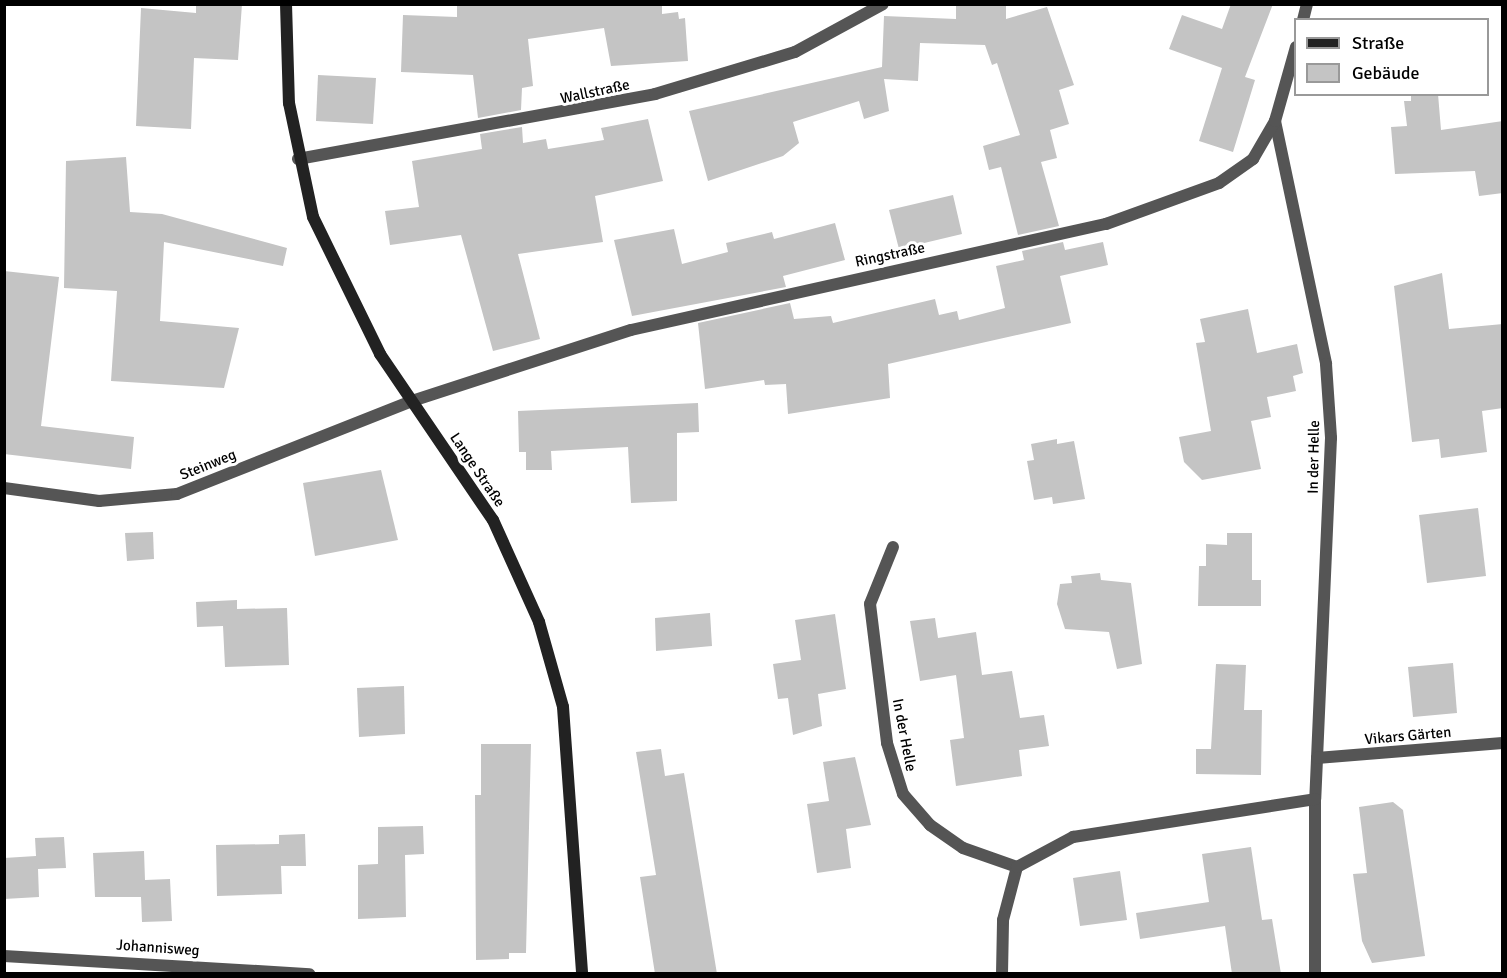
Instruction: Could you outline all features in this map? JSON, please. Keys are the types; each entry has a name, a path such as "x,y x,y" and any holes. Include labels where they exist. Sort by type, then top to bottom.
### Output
{"main road":[{"name":"Lange Straße","path":"286,4 289,103 298,159 313,217 342,281 412,401 492,520 542,633 563,707 582,974"}],"street":[{"name":"Wallstraße","path":"298,159 655,94 795,52 883,4"},
{"name":"Ringstraße","path":"412,401 631,330 1106,224 1219,183 1253,159 1275,121 1294,54"},
{"name":"In der Helle","path":"1275,121 1326,364 1331,438 1315,799 1315,974"},
{"name":"Steinweg","path":"4,488 99,501 177,494 412,401"},
{"name":"In der Helle","path":"894,547 870,604 888,743 903,794 930,825 963,848 1017,867"},
{"name":"Vikars Gärten","path":"1317,758 1503,743"},
{"path":"1002,974 1003,920 1017,867 1073,837 1315,799"},
{"name":"Johannisweg","path":"4,956 309,974"}],"building":[{"path":"196,4 242,4 238,60 194,58 191,129 136,126 141,8 196,13"},
{"path":"457,4 662,4 662,14 678,12 679,19 685,18 688,61 611,66 604,28 528,39 533,86 522,88 521,110 478,118 473,75 401,72 403,15 457,17"},
{"path":"956,4 1006,4 1006,19 1047,7 1074,85 1059,90 1069,124 1050,130 1057,158 1041,162 1059,226 1018,235 1001,167 989,170 983,146 1020,135 997,63 992,65 985,45 920,43 918,81 884,79 889,111 864,119 859,101 793,122 799,143 783,156 708,181 689,111 882,67 884,16 956,19"},
{"path":"1231,4 1273,4 1245,77 1255,80 1233,152 1199,141 1222,68 1169,49 1182,15 1222,29"},
{"path":"318,75 376,78 373,124 316,121"},
{"path":"1411,96 1438,96 1441,130 1503,121 1503,193 1479,196 1475,171 1395,174 1391,127 1407,126 1404,101 1411,101"},
{"path":"648,119 663,181 595,196 603,242 518,254 540,339 493,351 461,235 390,245 385,211 419,207 412,161 482,149 480,134 522,127 523,143 546,139 548,149 604,140 601,128"},
{"path":"126,157 130,212 162,214 287,248 283,266 164,242 160,321 239,328 224,388 111,381 117,291 64,288 66,161"},
{"path":"953,195 962,234 899,249 889,210"},
{"path":"835,223 845,260 783,276 786,287 632,316 614,240 674,229 682,264 728,252 726,243 772,232 774,239"},
{"path":"1063,242 1065,250 1103,242 1108,265 1060,276 1071,323 888,364 890,398 788,414 786,384 765,385 764,380 705,389 698,323 790,303 794,319 831,316 833,323 935,299 939,315 957,311 959,320 1005,308 996,266 1024,260 1022,251"},
{"path":"4,271 59,277 41,426 134,437 131,469 4,454"},
{"path":"1442,273 1449,329 1503,324 1503,408 1482,411 1487,452 1441,458 1439,439 1412,442 1394,286"},
{"path":"1248,309 1257,353 1297,344 1303,373 1293,376 1296,391 1267,397 1271,417 1251,421 1261,469 1202,480 1184,462 1179,437 1211,431 1196,343 1205,342 1200,319"},
{"path":"698,403 699,432 677,433 677,501 631,503 628,447 551,451 552,470 526,470 526,452 519,452 518,411"},
{"path":"1057,439 1057,444 1074,441 1085,499 1053,504 1052,497 1034,500 1027,461 1034,460 1031,444"},
{"path":"381,470 398,540 315,556 303,483"},
{"path":"1478,508 1486,576 1427,583 1419,515"},
{"path":"153,532 154,559 127,561 125,533"},
{"path":"1227,533 1252,533 1252,580 1261,580 1261,606 1198,606 1199,566 1206,566 1206,544 1227,545"},
{"path":"1100,573 1101,580 1131,583 1142,664 1117,669 1109,632 1065,629 1057,604 1060,584 1072,583 1071,576"},
{"path":"237,600 237,609 287,608 289,665 225,667 223,626 197,627 196,602"},
{"path":"710,613 712,646 656,651 655,618"},
{"path":"835,614 846,689 818,694 822,726 793,735 788,698 778,699 773,664 801,660 795,620"},
{"path":"935,618 938,638 976,632 982,675 1012,671 1020,718 1044,715 1049,746 1019,750 1022,776 956,786 950,740 964,738 956,675 920,681 910,621"},
{"path":"1453,663 1457,713 1413,717 1408,667"},
{"path":"1216,664 1246,665 1244,710 1262,710 1261,775 1196,774 1196,749 1211,749"},
{"path":"404,686 405,734 359,737 357,688"},
{"path":"481,744 531,744 526,953 509,953 509,959 476,960 475,795 481,795"},
{"path":"661,749 665,776 684,773 717,974 655,974 640,877 656,875 636,752"},
{"path":"855,757 871,825 846,829 851,868 817,873 807,804 829,801 823,762"},
{"path":"1393,802 1403,810 1425,956 1372,963 1362,941 1353,874 1367,873 1359,807"},
{"path":"423,826 424,854 405,855 406,917 358,919 358,865 378,864 378,827"},
{"path":"305,834 306,866 281,866 282,894 217,896 216,845 279,844 279,835"},
{"path":"64,837 66,868 38,869 39,897 4,899 4,858 36,856 35,838"},
{"path":"1251,847 1262,920 1272,919 1281,974 1232,974 1225,926 1140,939 1136,913 1209,902 1202,854"},
{"path":"144,851 145,880 170,879 172,921 142,922 141,897 95,897 93,853"},
{"path":"1120,871 1127,920 1080,926 1073,878"}]}
